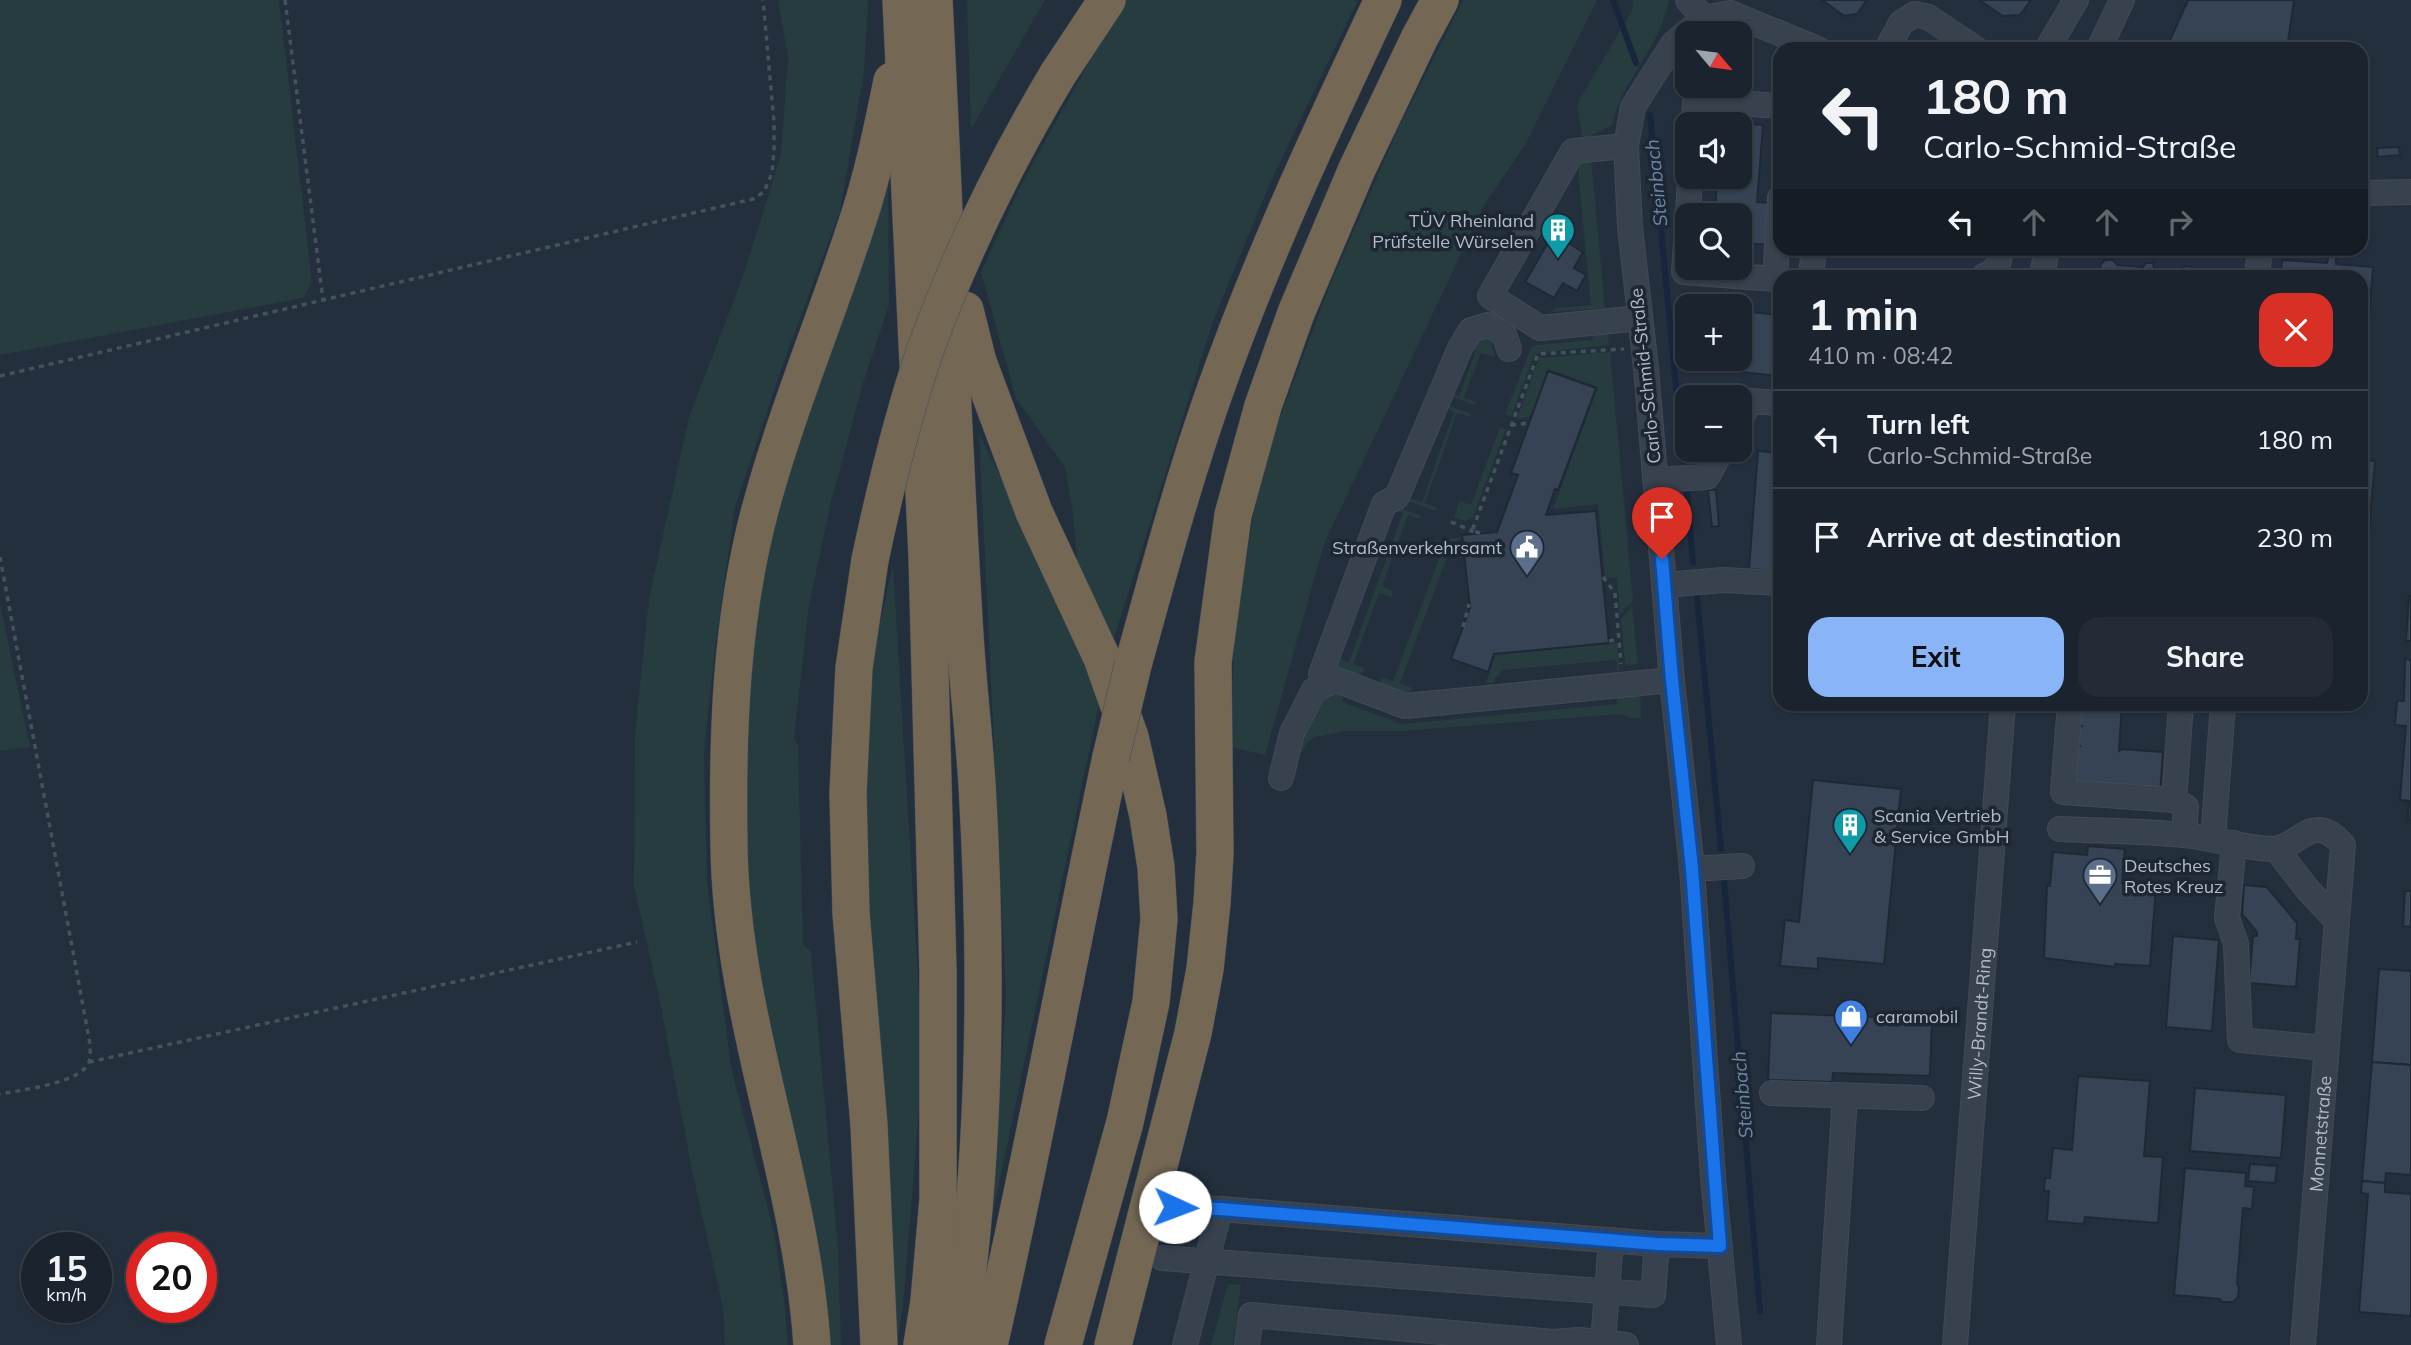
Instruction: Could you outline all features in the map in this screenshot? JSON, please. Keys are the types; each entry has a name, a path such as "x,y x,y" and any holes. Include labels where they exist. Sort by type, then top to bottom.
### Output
{"highway":[{"path":"934,0 965,637 977,782 982,940 982,1053 976,1194 971,1253 957,1345"},
{"path":"879,1345 869,1125 851,913 848,793 853,668 870,560 900,433 940,311 993,192 1058,74 1107,0"},
{"path":"989,1345 1111,757 1133,665 1182,492 1243,316 1297,184 1383,0"},
{"path":"1113,1345 1193,1033 1205,970 1215,853 1213,662 1222,582 1240,489 1263,406 1296,313 1334,220 1381,117 1440,0"},
{"path":"812,1345 810,1310 797,1229 749,1021 735,937 729,850 728,748 738,623 759,512 789,412 866,194 902,16"},
{"path":"902,16 927,556 938,971 938,1199 929,1301 922,1345"},
{"path":"946,234 982,373 1034,512 1102,658 1130,737 1148,816 1156,867 1159,919 1156,968 1147,1023 1125,1122 1063,1345"},
{"path":"855,1345 869,1125"},
{"path":"1077,1345 1098,1216"},
{"path":"1002,1345 1006,1270"}],"street":[{"path":"2051,42 2076,0"},
{"path":"2102,42 2122,0"},
{"path":"1696,9 1730,13 1788,42"},
{"name":"Carlo-Schmid-Straße","path":"1696,9 1633,107 1626,146 1630,227 1692,869 1729,1345"},
{"path":"1892,42 1901,23 1915,14 1928,17 1966,42"},
{"path":"1694,112 1695,100 1773,106"},
{"path":"1626,146 1573,152 1490,296 1540,328 1640,318"},
{"path":"2368,192 2411,192"},
{"path":"1752,277 1773,279"},
{"path":"1509,349 1504,334 1488,325 1471,330 1460,348 1397,497 1384,504 1321,674 1405,706 1672,680"},
{"path":"1752,401 1773,403"},
{"path":"1656,480 1707,477 1716,462"},
{"path":"1664,585 1723,580 1773,583"},
{"path":"1281,778 1292,733 1314,690 1335,680"},
{"name":"Willy-Brandt-Ring","path":"1955,1345 2002,711"},
{"path":"2069,711 2063,792 2174,800 2186,807 2184,835"},
{"path":"2174,800 2180,711"},
{"path":"2223,711 2223,841 2227,918 2236,944 2240,1040 2326,1048"},
{"path":"2060,830 2184,835 2276,849 2337,921"},
{"name":"Monnetstraße","path":"2276,849 2305,832 2320,831 2334,835 2343,845 2303,1345"},
{"path":"1692,869 1742,866"},
{"path":"1772,1093 1922,1098"},
{"path":"1829,1345 1845,1096"},
{"path":"1175,1207 1657,1244 1720,1246"},
{"path":"1185,1345 1220,1209"},
{"path":"1247,1345 1251,1315 1553,1344 1578,1340 1615,1344 1608,1292 1611,1240"},
{"path":"1163,1258 1653,1295 1657,1244"}],"path":[{"path":"285,0 323,300"},
{"path":"0,376 753,199 764,192 772,173 774,141 763,0"},
{"path":"1471,532 1538,354 1643,348"},
{"path":"1511,425 1529,423"},
{"path":"1451,522 1471,532 1480,533"},
{"path":"0,557 90,1044 89,1062 80,1073 63,1080 0,1094"},
{"path":"1602,577 1615,593 1622,669 1642,667 1643,683"},
{"path":"1463,627 1469,604"},
{"path":"1609,640 1619,639"},
{"path":"89,1062 637,942"}],"green space":[{"path":"0,0 279,0 312,282 303,298 0,355"},
{"path":"778,0 868,0 864,72 840,211 783,364 735,507 716,640 704,753 707,881 731,1067 774,1232 788,1345 725,1345 723,1307 634,886 635,734 649,598 689,417 742,279 781,155 788,57"},
{"path":"967,0 1045,0 971,129"},
{"path":"1126,0 1358,0 1270,183 1213,321 1112,645 1078,572 1073,513 1065,467 1016,398 981,272 1023,181"},
{"path":"1463,0 1597,0 1525,145 1484,205 1324,544 1265,755 1231,747 1234,639 1260,470 1330,285 1398,129"},
{"path":"1633,0 1669,0 1658,33 1624,93 1612,125 1583,140 1577,104 1632,10"},
{"path":"1591,159 1605,308 1551,312 1556,308 1591,305 1578,171 1580,163"},
{"path":"888,168 889,305 863,383 831,502 809,605 794,737 798,746 803,944 811,952 838,1247 841,1345 822,1345 738,850 740,751 765,533"},
{"path":"1607,327 1609,345 1538,353 1533,358 1511,417 1505,414 1531,348 1536,345 1593,340 1592,328"},
{"path":"1482,337 1491,342 1495,357 1481,353 1464,397 1476,402 1475,405 1447,395 1448,392 1459,396 1476,351 1465,347"},
{"path":"1610,352 1633,601 1620,614 1617,577 1605,578 1598,504 1553,509 1598,387 1548,369 1530,417 1517,419 1539,358"},
{"path":"1444,404 1471,414 1470,417 1457,413 1425,503 1437,508 1436,511 1408,501 1409,498 1422,502 1454,412 1442,407"},
{"path":"1500,427 1506,429 1473,517 1465,521 1454,517 1460,501 1471,505"},
{"path":"979,433 1103,684 991,1223 1006,997"},
{"path":"1393,506 1421,516 1420,519 1408,515 1382,586 1393,591 1391,597 1379,593 1353,664 1365,668 1360,676 1336,667 1337,658 1349,662 1403,513 1392,509"},
{"path":"1461,537 1461,540 1447,543 1448,555 1400,683 1412,688 1411,691 1406,693 1382,685 1381,677 1393,681 1444,546 1432,541"},
{"path":"893,565 923,1060 903,1307 898,1338 890,1341 866,949 863,760 872,659"},
{"path":"0,604 30,747 0,751"},
{"path":"1632,606 1638,664 1625,665 1621,619"},
{"path":"1617,643 1620,671 1617,671 1616,660 1502,670 1492,683 1486,683 1496,654"},
{"path":"1640,690 1641,718 1621,714 1402,731 1345,731 1315,737 1307,743 1302,752 1295,750 1320,692 1345,691 1342,702 1402,724 1617,704 1617,692"},
{"path":"1228,1284 1241,1285 1233,1345 1211,1345"}],"building":[{"path":"1822,0 1867,0 1857,14 1844,16"},
{"path":"1979,0 2031,0 2020,15 2003,16"},
{"path":"2188,0 2294,0 2288,42 2169,42"},
{"path":"1752,124 1763,125 1757,202 1773,203 1771,245 1752,244 1752,203 1716,203 1716,189 1752,189"},
{"path":"2399,147 2400,155 2378,157 2377,148"},
{"name":"TÜV Rheinland Prüfstelle Würselen","path":"1553,234 1583,252 1574,268 1586,275 1577,291 1563,283 1554,298 1525,282"},
{"path":"2334,256 2336,264 2373,267 2368,327 2368,270 2281,270 2282,260 2327,263 2328,258"},
{"path":"2105,260 2113,260 2117,265 2143,267 2146,263 2153,263 2154,268 2180,270 2100,270"},
{"path":"2185,266 2194,270 2180,270"},
{"path":"1752,312 1773,314 1773,375 1729,371 1752,371"},
{"path":"1548,371 1596,388 1546,515 1596,511 1609,643 1494,654 1488,672 1451,659 1470,608 1462,535 1497,532 1518,475 1511,473"},
{"path":"1758,451 1773,452 1773,571 1749,569"},
{"path":"2368,460 2375,461 2368,543"},
{"path":"1708,490 1716,490 1719,526 1712,527"},
{"path":"2409,596 2411,641 2406,641"},
{"path":"2405,659 2411,660 2411,820 2408,819 2409,801 2400,800 2406,726 2395,725 2397,701 2404,701"},
{"path":"2080,711 2122,711 2119,751 2163,752 2160,794 2073,787 2076,750 2080,746 2079,729 2082,726 2079,723"},
{"name":"Scania Vertrieb & Service GmbH","path":"1813,780 1901,789 1884,964 1818,958 1818,969 1780,966 1785,920 1799,922"},
{"name":"Deutsches Rotes Kreuz","path":"2088,846 2125,849 2122,883 2156,886 2150,966 2115,964 2115,967 2044,958 2047,886 2050,886 2053,852 2087,855"},
{"path":"2244,885 2267,887 2297,923 2296,939 2300,939 2296,987 2249,983 2253,936 2257,936 2257,932 2242,914"},
{"path":"2405,891 2411,891 2411,927 2403,926"},
{"path":"2173,936 2219,940 2212,1031 2166,1027"},
{"path":"2379,969 2411,971 2411,1065 2372,1062"},
{"name":"caramobil","path":"1771,1013 1932,1019 1930,1076 1833,1073 1832,1082 1768,1080"},
{"path":"2372,1062 2411,1065 2411,1175 2386,1173 2385,1183 2362,1181"},
{"path":"2078,1076 2150,1081 2144,1156 2163,1157 2158,1223 2085,1217 2084,1224 2047,1221 2049,1191 2044,1191 2045,1178 2050,1178 2053,1148 2072,1150"},
{"path":"2195,1088 2286,1095 2281,1158 2190,1151"},
{"path":"2250,1164 2277,1166 2275,1183 2248,1181"},
{"path":"2185,1168 2246,1173 2245,1186 2254,1187 2252,1209 2243,1208 2238,1297 2233,1302 2174,1295"},
{"path":"2362,1181 2385,1183 2385,1192 2411,1194 2411,1316 2359,1312 2368,1194 2361,1193"}],"waterway":[{"name":"Steinbach","path":"1613,0 1636,63"},
{"name":"Steinbach","path":"1650,115 1676,385"},
{"name":"Steinbach","path":"1687,492 1693,563"},
{"name":"Steinbach","path":"1697,597 1721,849"},
{"name":"Steinbach","path":"1724,879 1760,1311"}],"place":[{"name":"TÜV Rheinland Prüfstelle Würselen","path":"1558,260"},
{"name":"Straßenverkehrsamt","path":"1527,577"},
{"name":"Scania Vertrieb & Service GmbH","path":"1850,855"},
{"name":"Deutsches Rotes Kreuz","path":"2100,905"},
{"name":"caramobil","path":"1851,1046"}],"route":[{"path":"1175,1207 1657,1244 1720,1246 1692,869 1662,559"}]}
